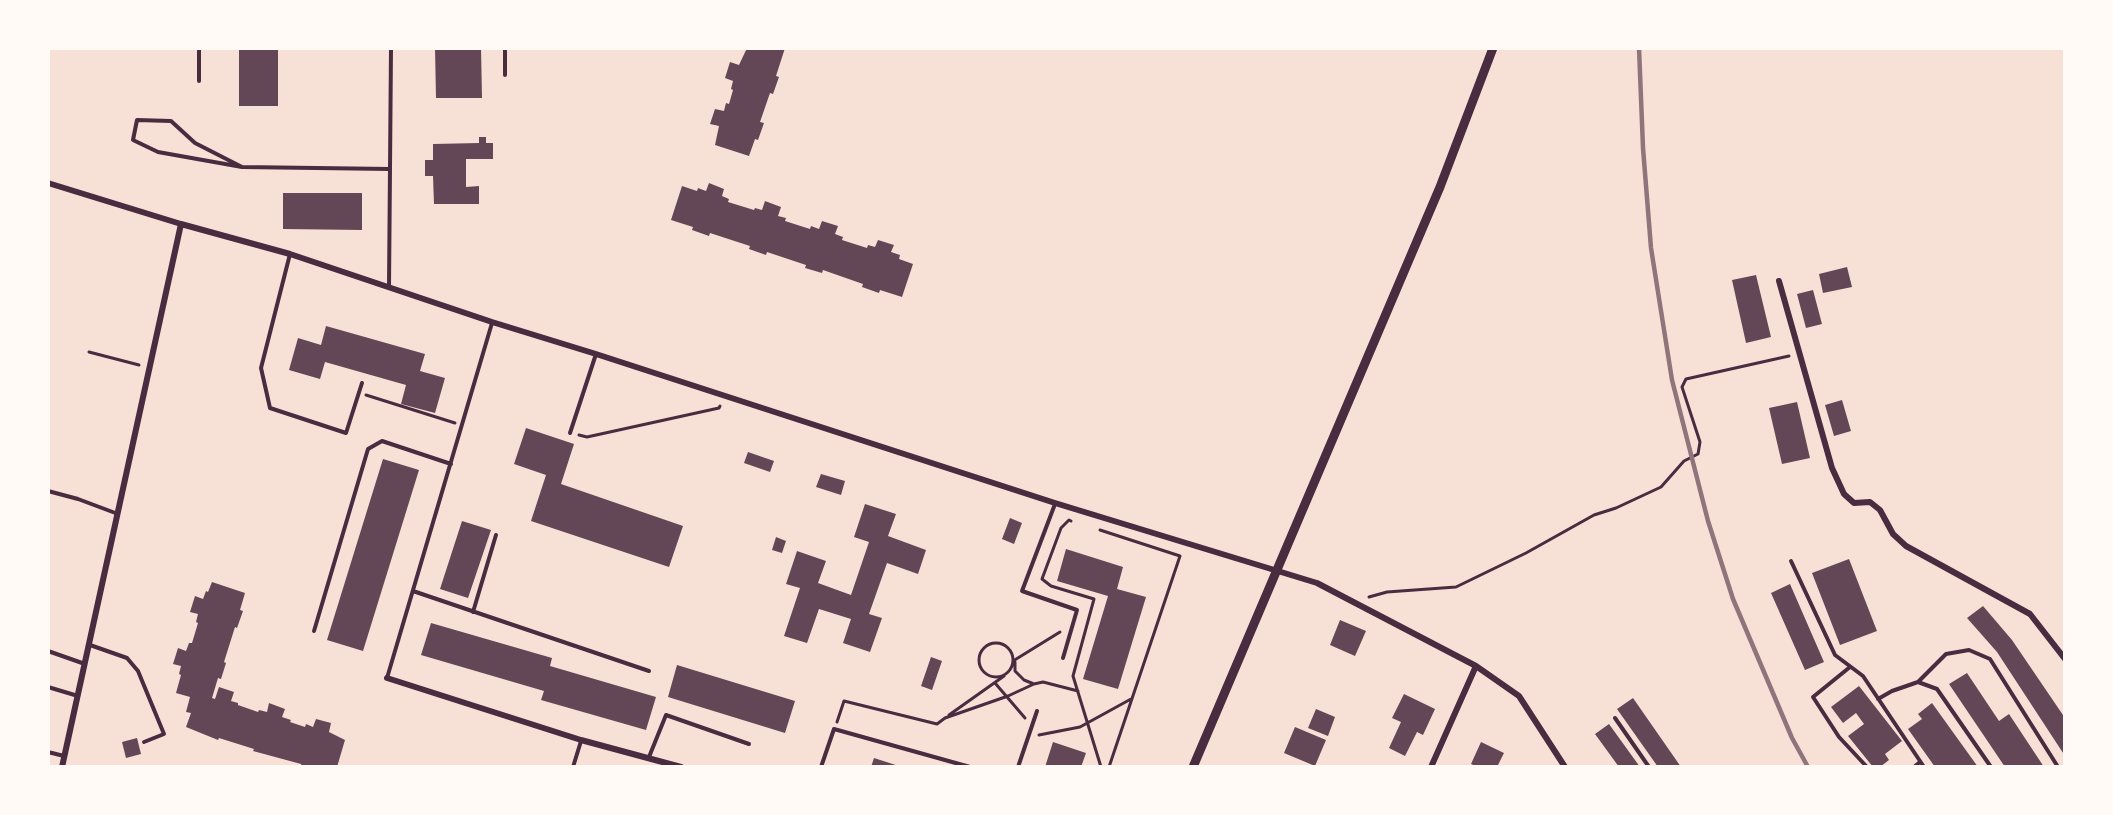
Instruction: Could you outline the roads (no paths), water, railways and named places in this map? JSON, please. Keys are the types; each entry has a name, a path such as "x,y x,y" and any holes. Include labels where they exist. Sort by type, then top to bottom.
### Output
{"street":[{"path":"1192,767 1440,187 1493,48"},
{"path":"48,183 181,224 290,254 492,322 1055,503 1317,583 1476,666 1519,696 1565,767"},
{"path":"62,767 181,224"},
{"path":"1779,281 1832,468 1844,494 1854,503 1870,502 1880,510 1893,534 1906,546 2030,614 2065,659"},
{"path":"1431,767 1476,666"},
{"path":"387,678 581,740 681,767"}],"lane":[{"path":"199,48 199,81"},
{"path":"389,287 391,48"},
{"path":"505,48 505,75"},
{"path":"242,167 195,143 171,121 137,120 133,141 159,152 242,167 390,169"},
{"path":"290,254 261,368 270,408 346,433 362,383"},
{"path":"387,678 492,322"},
{"path":"570,433 596,354"},
{"path":"314,631 368,449 382,441 451,464"},
{"path":"48,491 118,514"},
{"path":"1055,503 1022,591 1077,610 1063,658"},
{"path":"473,612 496,535"},
{"path":"1791,561 1835,655 1863,676 1924,767"},
{"path":"413,591 649,671"},
{"path":"90,645 127,658 138,671 164,734 144,742"},
{"path":"1878,699 1892,691 1918,682 1946,654 1969,650 1990,659 2058,767"},
{"path":"48,651 86,664"},
{"path":"1850,667 1813,697 1839,737 1867,767"},
{"path":"1918,682 1937,689 1991,767"},
{"path":"48,687 79,696"},
{"path":"1018,767 1037,711"},
{"path":"649,757 666,715 749,744"},
{"path":"1615,718 1649,767"},
{"path":"821,767 834,729 970,767"},
{"path":"573,767 581,740"},
{"path":"48,752 65,756"},
{"path":"1914,767 1920,762"}],"railway":[{"path":"1639,48 1643,148 1651,248 1672,380 1708,521 1733,599 1792,738 1808,767"}]}
